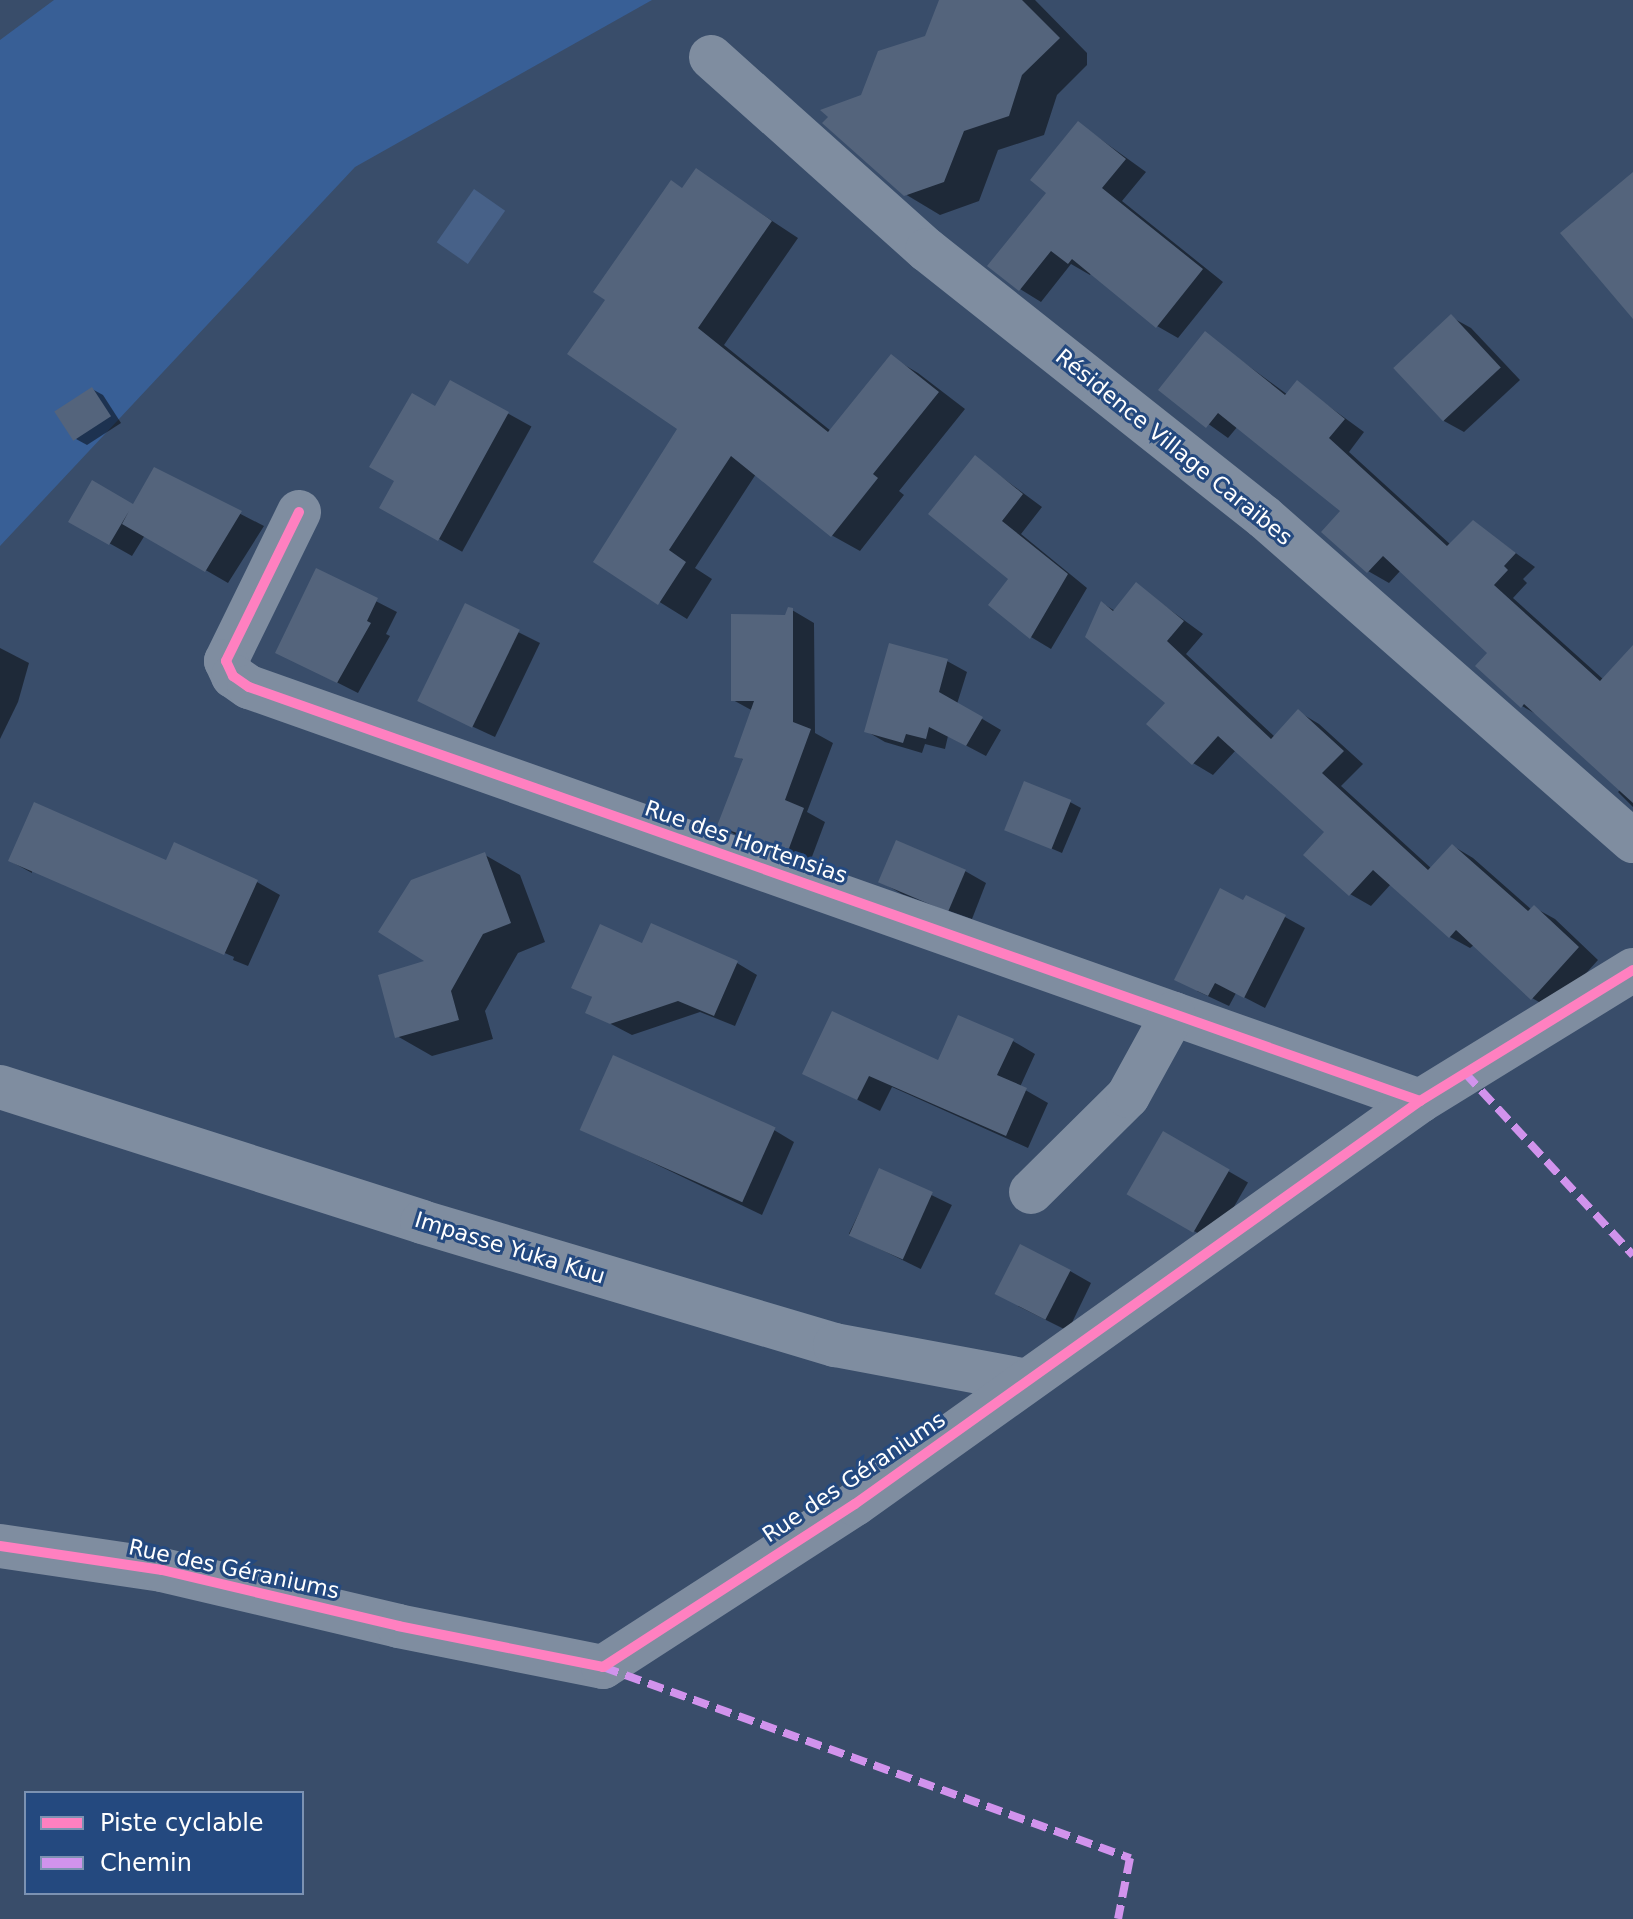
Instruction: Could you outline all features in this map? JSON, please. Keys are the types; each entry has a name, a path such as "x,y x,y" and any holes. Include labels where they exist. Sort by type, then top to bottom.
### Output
{"street":[{"name":"Résidence Village Caraïbes","path":"711,57 927,250 1264,517 1633,841"},
{"name":"Rue des Hortensias","path":"299,512 226,661 233,676 249,687 1420,1101"},
{"name":"Rue des Géraniums","path":"0,1546 162,1570 398,1626 603,1667 855,1504 1420,1101 1633,970"},
{"path":"1031,1192 1128,1096 1173,1014"},
{"name":"Impasse Yuka Kuu","path":"0,1087 422,1222 820,1341 1027,1381"}],"shaded area":[{"path":"54,0 652,0 355,167 0,546 0,40"},
{"path":"474,189 505,211 468,264 437,242"}],"building":[{"path":"939,0 1022,0 1060,38 1022,75 1009,116 964,131 944,182 904,196 822,123 828,117 820,110 861,95 878,51 925,36"},
{"path":"1078,121 1126,159 1102,188 1203,269 1156,328 1072,259 1068,264 1051,251 1019,291 987,266 1046,193 1030,180"},
{"path":"696,168 772,221 698,328 828,432 891,354 939,392 873,474 878,478 831,537 731,456 669,550 686,562 658,605 593,562 677,429 567,354 605,300 593,292 671,180 682,188"},
{"path":"1633,172 1633,319 1560,233"},
{"path":"1451,314 1501,367 1443,421 1393,368"},
{"path":"1205,331 1285,395 1297,380 1345,419 1329,438 1447,546 1473,520 1516,553 1504,566 1508,570 1494,585 1600,681 1633,645 1633,803 1524,704 1521,708 1475,666 1487,653 1383,556 1367,573 1321,532 1340,511 1218,413 1206,428 1158,390"},
{"path":"450,380 509,412 438,541 379,508 394,481 369,467 412,393 435,406"},
{"path":"92,387 111,416 73,441 54,412"},
{"path":"975,455 1023,494 1002,521 1068,574 1030,639 988,605 1008,579 928,514"},
{"path":"154,467 242,511 205,572 122,524 129,511 109,545 68,522 92,480 133,504"},
{"path":"316,568 378,598 367,621 371,623 337,683 275,653"},
{"path":"1136,582 1184,621 1167,641 1271,739 1298,709 1344,751 1322,773 1428,870 1452,844 1528,911 1534,905 1579,947 1531,1000 1456,930 1449,938 1373,870 1349,896 1303,855 1324,832 1218,736 1192,765 1146,724 1165,703 1085,637 1101,601 1113,611"},
{"path":"465,603 520,630 472,728 417,701"},
{"path":"788,607 793,608 793,722 811,729 785,800 804,808 788,851 717,826 743,759 734,757 754,701 731,701 731,614 785,615"},
{"path":"889,643 948,659 939,692 983,717 966,746 929,727 926,739 906,734 903,743 864,732"},
{"path":"1024,781 1071,800 1051,849 1004,830"},
{"path":"34,802 166,860 174,842 258,880 224,955 8,861"},
{"path":"896,840 966,870 948,912 878,882"},
{"path":"485,852 511,923 483,934 451,991 459,1020 395,1038 378,975 424,961 378,932 411,880"},
{"path":"1220,888 1243,900 1246,895 1286,915 1244,998 1215,983 1208,996 1174,980"},
{"path":"651,923 738,961 714,1016 678,1001 610,1024 585,1013 592,997 571,988 600,924 642,943"},
{"path":"832,1011 938,1060 958,1015 1014,1039 997,1075 1027,1088 1006,1136 869,1076 857,1100 802,1074"},
{"path":"613,1055 776,1127 742,1202 580,1130"},
{"path":"1163,1131 1230,1170 1193,1233 1126,1194"},
{"path":"879,1168 933,1192 903,1260 849,1236"},
{"path":"1020,1244 1071,1270 1045,1320 995,1294"}],"marked path":[{"path":"1465,1073 1633,1255"},
{"path":"603,1667 1130,1858 1118,1919"}],"cycle path":[{"path":"299,512 226,661 233,676 249,687 1420,1101"},
{"path":"0,1546 162,1570 398,1626 603,1667 855,1504 1420,1101 1633,970"}]}
